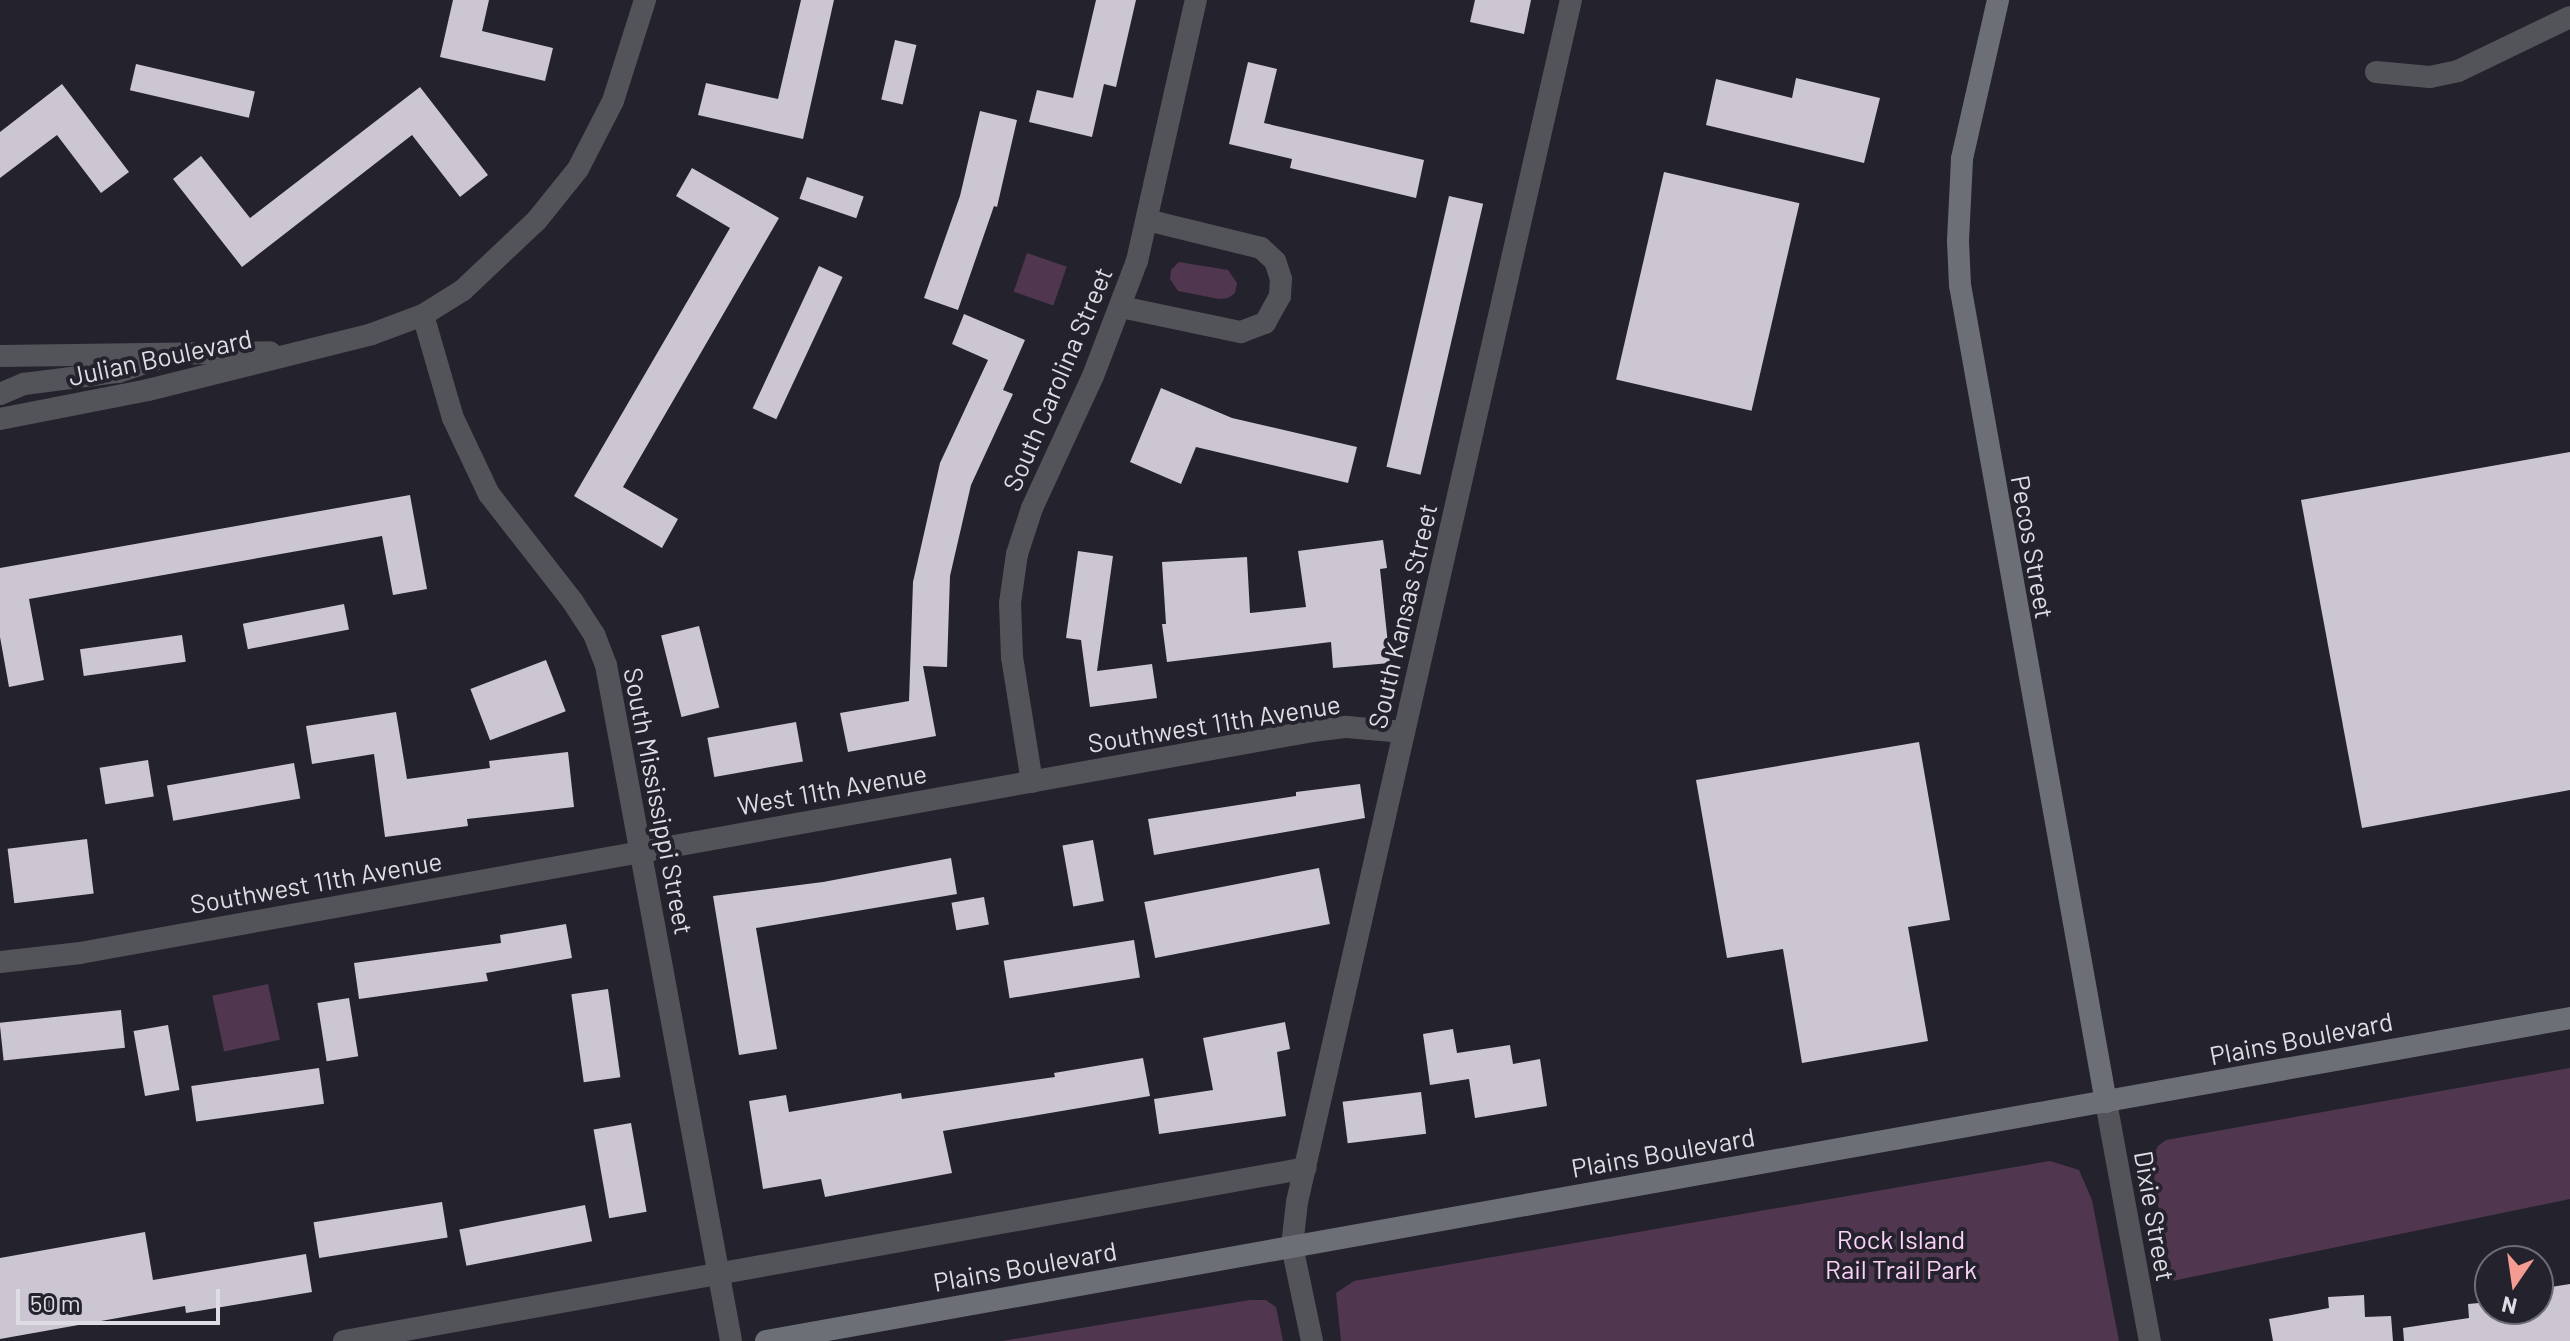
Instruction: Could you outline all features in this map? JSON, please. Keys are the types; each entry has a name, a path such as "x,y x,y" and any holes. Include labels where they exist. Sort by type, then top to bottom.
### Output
{"main road":[{"name":"Pecos Street","path":"1998,0 1962,159 1958,228 1960,285 2106,1102"},
{"name":"Plains Boulevard","path":"766,1341 2570,1018"}],"street":[{"name":"Julian Boulevard","path":"0,419 176,384 372,334 423,315 463,290 537,220 578,169 613,101 645,0"},
{"name":"South Carolina Street","path":"1032,782 1012,657 1010,603 1017,554 1032,508 1121,307 1147,220 1196,0"},
{"name":"South Kansas Street","path":"1292,1246 1306,1168 1571,0"},
{"path":"2376,72 2430,77 2458,71 2570,17"},
{"path":"1121,307 1241,332 1265,323 1280,296 1281,279 1275,261 1261,248 1147,220"},
{"name":"South Mississippi Street","path":"423,315 453,418 489,494 552,573 594,634 606,665 731,1341"},
{"name":"Julian Boulevard","path":"0,356 259,353 331,345"},
{"path":"0,394 24,384 118,372 168,354"},
{"name":"Southwest 11th Avenue","path":"1032,782 1323,730 1347,727 1404,732"},
{"name":"West 11th Avenue","path":"641,852 1032,782"},
{"name":"Southwest 11th Avenue","path":"0,962 80,953 641,852"},
{"name":"Dixie Street","path":"2106,1102 2150,1341"},
{"path":"344,1341 1306,1168"},
{"path":"1292,1246 1312,1341"}],"green space":[{"path":"1027,253 1067,267 1053,305 1014,292"},
{"path":"1179,262 1228,270 1237,283 1235,293 1219,299 1178,291 1170,279 1171,270"},
{"path":"268,984 280,1040 224,1052 212,996"},
{"path":"2570,1068 2570,1199 2172,1281 2150,1161 2158,1146 2166,1140"},
{"name":"Rock Island Rail Trail Park","path":"2050,1161 2079,1170 2092,1200 2119,1341 1341,1341 1336,1293 1354,1281"},
{"path":"1250,1300 1266,1300 1276,1307 1283,1341 1002,1341"}],"building":[{"path":"453,0 489,0 482,31 553,48 545,81 440,57"},
{"path":"801,0 834,0 803,139 698,115 706,83 778,99"},
{"path":"1096,0 1136,0 1116,87 1104,84 1092,137 1029,122 1037,90 1073,98"},
{"path":"1475,0 1531,0 1524,34 1470,22"},
{"path":"895,40 916,45 903,104 881,99"},
{"path":"1248,62 1277,69 1264,123 1424,160 1416,198 1290,168 1292,159 1229,144"},
{"path":"136,64 255,91 249,118 130,90"},
{"path":"1796,78 1880,98 1864,163 1706,125 1716,79 1792,98"},
{"path":"62,84 129,172 101,193 57,135 0,178 0,132"},
{"path":"420,87 488,175 460,197 412,135 242,267 173,179 201,156 250,218"},
{"path":"980,111 1017,120 997,207 994,206 958,310 924,298 960,196"},
{"path":"692,168 779,218 623,487 678,519 662,548 574,496 730,228 676,196"},
{"path":"1664,172 1799,203 1752,411 1616,380"},
{"path":"807,177 864,197 856,218 800,199"},
{"path":"1449,196 1483,204 1421,475 1386,467"},
{"path":"819,266 843,277 776,419 753,408"},
{"path":"964,314 1025,340 1003,390 1013,394 971,485 950,576 947,667 923,666 936,736 848,752 840,713 909,701 913,582 940,463 988,360 952,344"},
{"path":"1161,388 1232,418 1357,447 1348,483 1196,447 1181,484 1130,462"},
{"path":"2570,452 2570,790 2362,828 2301,500"},
{"path":"410,495 427,589 393,595 382,536 29,599 44,680 9,687 0,637 0,568"},
{"path":"1383,540 1387,568 1380,569 1390,663 1333,668 1331,642 1167,662 1162,624 1166,624 1162,562 1247,557 1250,613 1306,607 1298,551"},
{"path":"1078,551 1113,556 1097,671 1152,664 1157,698 1090,707 1081,640 1066,638"},
{"path":"344,604 349,630 248,649 243,624"},
{"path":"699,626 719,708 681,717 661,635"},
{"path":"182,635 186,662 84,676 80,649"},
{"path":"546,660 566,711 490,740 470,689"},
{"path":"396,712 407,779 490,768 489,761 568,752 574,807 467,819 468,826 385,837 374,754 312,764 306,726"},
{"path":"796,722 803,761 714,777 707,738"},
{"path":"1919,742 1950,920 1908,927 1928,1041 1802,1063 1783,949 1727,958 1696,780"},
{"path":"148,760 154,797 105,804 100,768"},
{"path":"294,763 300,798 173,821 167,785"},
{"path":"1360,784 1365,818 1154,855 1148,819 1296,796 1296,792"},
{"path":"87,839 94,894 14,903 8,849"},
{"path":"1093,840 1104,901 1073,906 1062,845"},
{"path":"951,858 957,894 756,928 777,1049 739,1055 713,896 823,882"},
{"path":"1319,868 1330,924 1155,958 1144,902"},
{"path":"984,897 989,925 956,930 952,903"},
{"path":"566,924 572,958 486,973 488,981 359,999 354,963 501,943 500,935"},
{"path":"1134,940 1140,978 1010,998 1004,961"},
{"path":"608,989 620,1077 584,1082 571,994"},
{"path":"349,998 358,1056 327,1061 317,1003"},
{"path":"121,1010 125,1048 4,1061 0,1023"},
{"path":"1285,1022 1290,1049 1277,1052 1286,1116 1159,1134 1154,1099 1213,1090 1203,1038"},
{"path":"168,1025 179,1090 145,1096 134,1031"},
{"path":"1453,1029 1457,1053 1510,1045 1513,1064 1540,1059 1547,1106 1475,1118 1469,1079 1430,1085 1423,1034"},
{"path":"1143,1058 1150,1096 943,1131 952,1173 825,1197 821,1179 763,1189 749,1101 786,1095 789,1112 901,1093 902,1099 1055,1077 1054,1073"},
{"path":"319,1068 324,1104 196,1122 191,1086"},
{"path":"1421,1092 1426,1134 1348,1143 1343,1102"},
{"path":"631,1123 647,1212 609,1218 594,1130"},
{"path":"442,1202 448,1238 319,1258 314,1222"},
{"path":"585,1205 592,1241 466,1266 459,1229"},
{"path":"145,1232 153,1280 306,1254 312,1292 186,1313 185,1306 0,1339 0,1258"},
{"path":"2570,1284 2570,1341 2404,1341 2403,1328 2469,1318 2468,1304 2474,1303 2474,1325 2554,1325 2554,1286"},
{"path":"2364,1295 2365,1317 2391,1316 2393,1341 2273,1341 2269,1319 2329,1308 2328,1297"}]}
